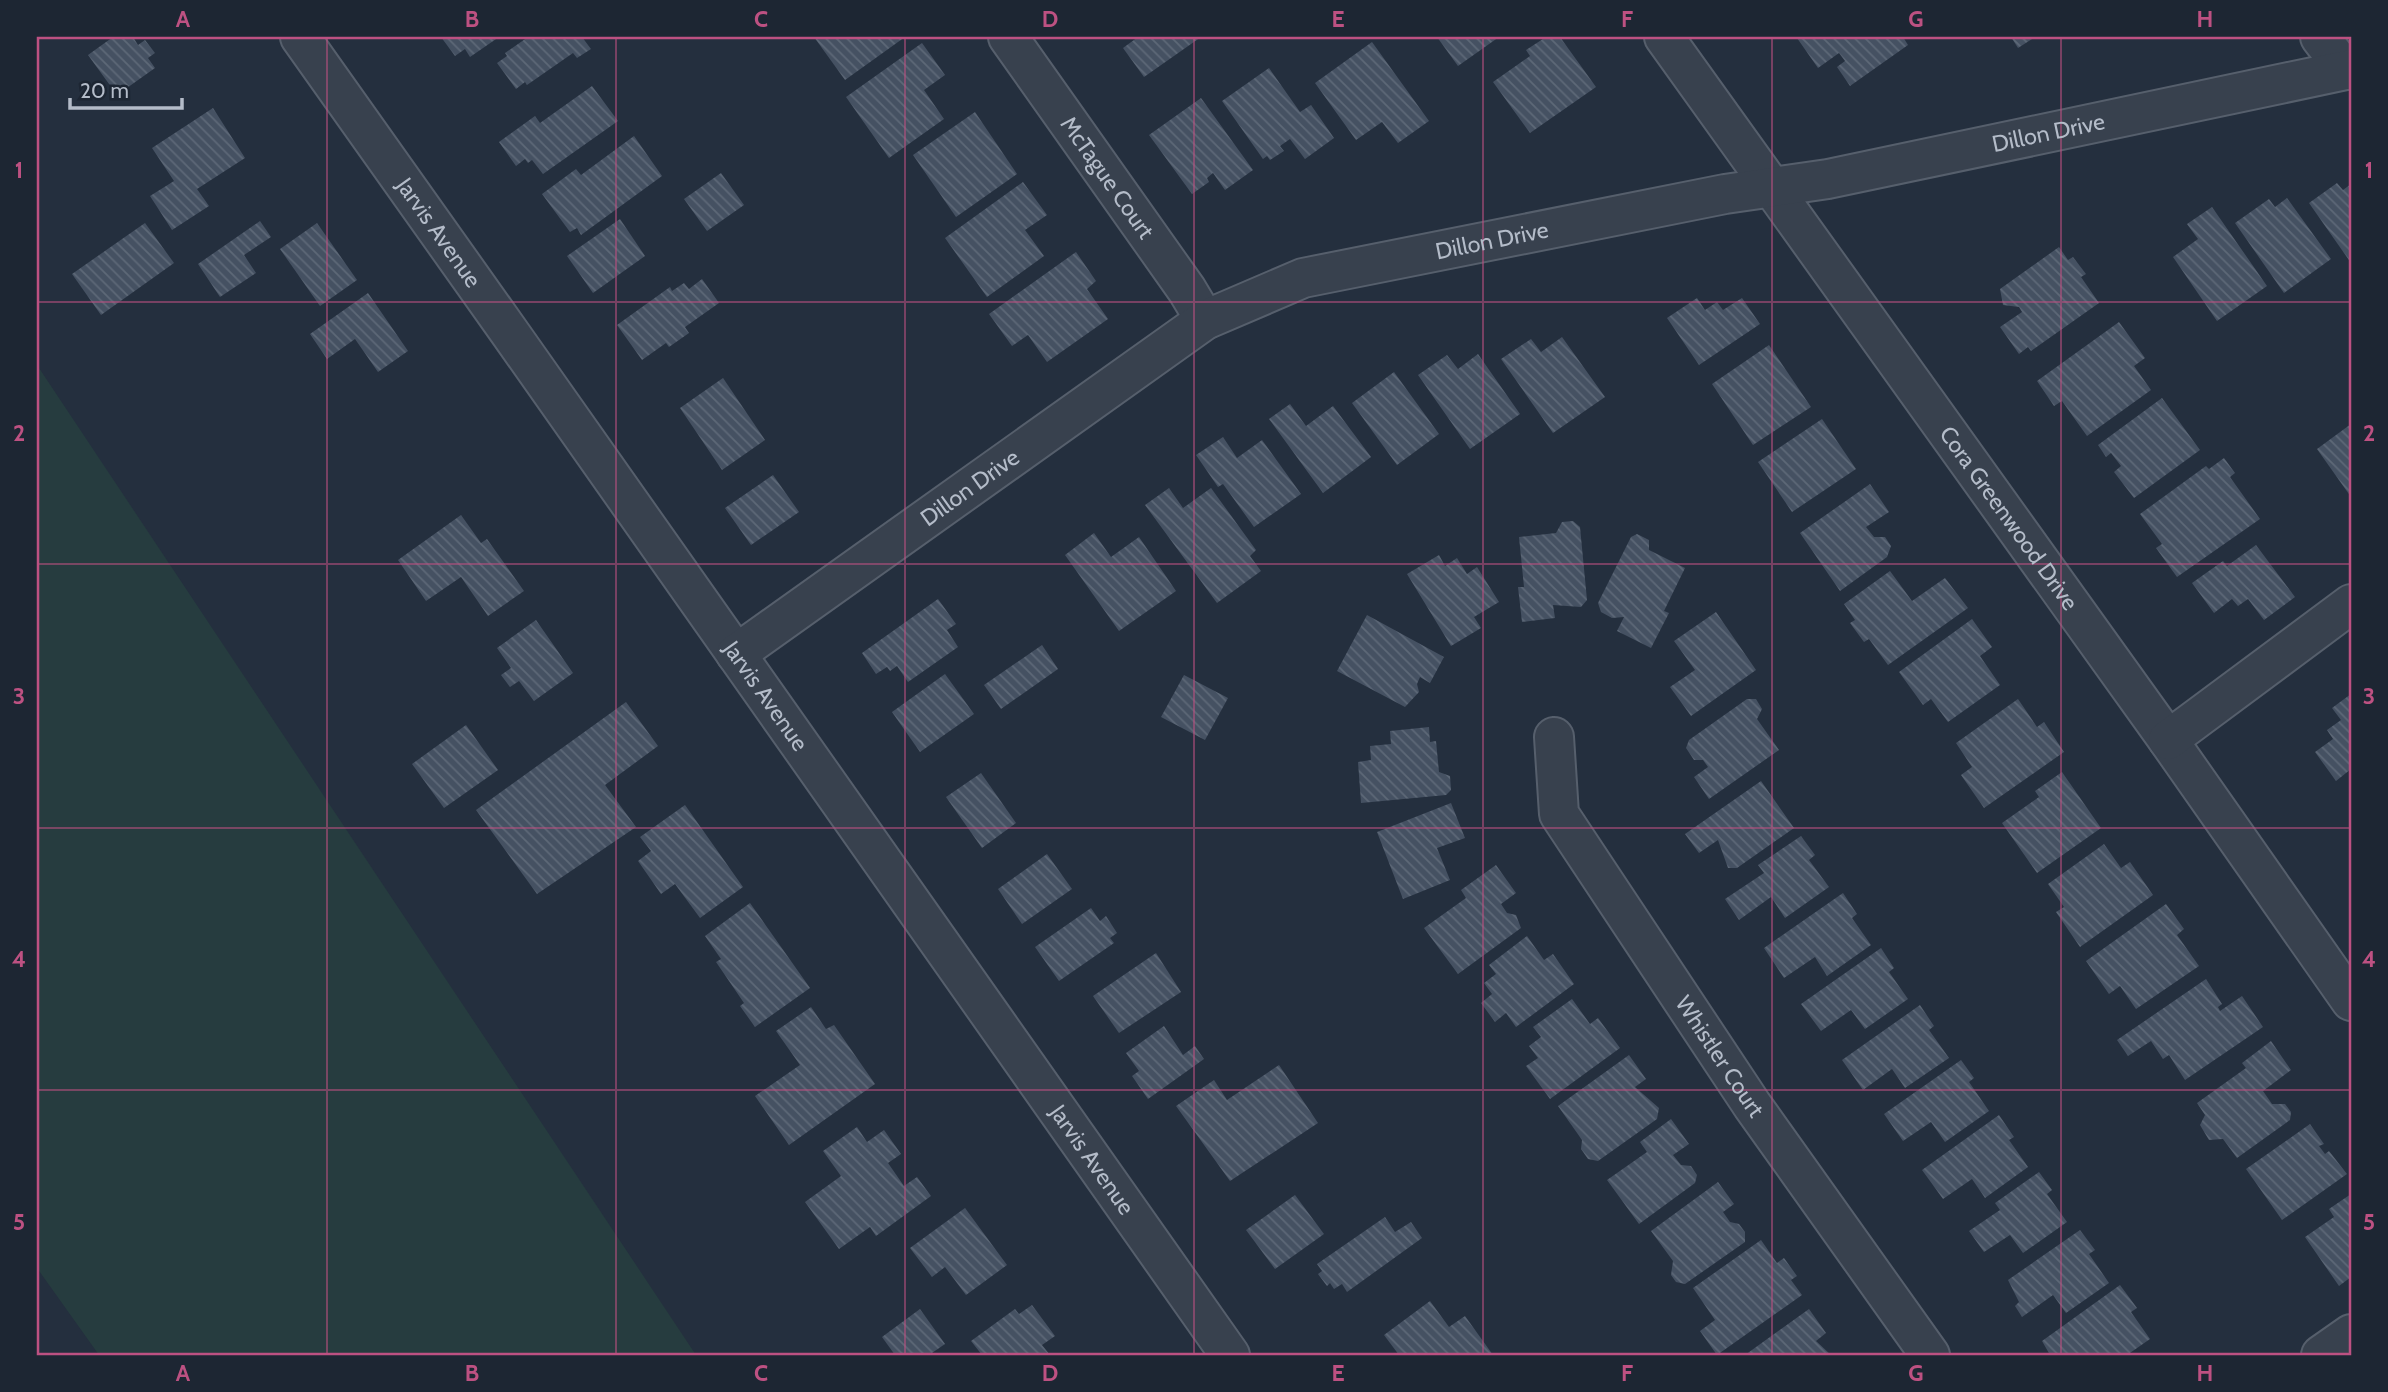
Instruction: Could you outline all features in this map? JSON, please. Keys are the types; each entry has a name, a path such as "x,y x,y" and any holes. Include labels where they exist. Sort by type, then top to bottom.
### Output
{"street":[{"name":"Jarvis Avenue","path":"300,37 566,410 1230,1355"},
{"name":"McTague Court","path":"1008,37 1187,290 1205,320"},
{"name":"Cora Greenwood Drive","path":"1664,37 2168,740 2351,1002"},
{"path":"2320,37 2348,70"},
{"name":"Dillon Drive","path":"736,654 1205,320 1303,278 1772,186 1828,179 2348,70"},
{"path":"2168,740 2351,604"},
{"name":"Whistler Court","path":"1554,737 1559,814 1752,1105 1930,1355"},
{"path":"2321,1355 2351,1334"}],"green space":[{"path":"37,365 696,1355 99,1355 37,1268"}],"building":[{"path":"113,37 133,37 138,45 145,40 155,53 148,58 155,68 117,95 88,55"},
{"path":"441,37 499,37 470,57 465,49 455,56"},
{"path":"528,37 582,37 591,49 577,58 573,53 527,85 525,82 516,89 497,63 507,56 505,53"},
{"path":"814,37 905,37 845,80"},
{"path":"1138,37 1201,37 1144,77 1123,48"},
{"path":"1437,37 1499,37 1458,66"},
{"path":"1546,37 1560,37 1596,87 1530,133 1493,82 1530,56 1526,50"},
{"path":"1903,37 1908,45 1850,86 1837,67 1845,61 1839,53 1818,68 1797,38"},
{"path":"2011,37 2035,37 2018,48"},
{"path":"1372,42 1429,121 1398,143 1382,122 1356,140 1315,83"},
{"path":"922,43 945,75 924,90 944,119 889,158 846,97"},
{"path":"1269,68 1300,112 1311,105 1334,138 1305,159 1290,139 1280,146 1284,151 1270,160 1267,156 1263,159 1222,101"},
{"path":"592,86 618,121 543,174 532,160 528,163 525,159 516,166 499,142 535,116 540,123"},
{"path":"1201,98 1253,170 1225,190 1213,173 1207,178 1209,182 1192,194 1149,135"},
{"path":"213,108 245,158 197,189 209,206 172,230 150,196 174,181 152,148"},
{"path":"975,112 1017,174 956,217 913,155"},
{"path":"634,136 662,176 581,235 577,228 570,232 542,194 576,169 581,175"},
{"path":"721,173 744,205 707,231 684,199"},
{"path":"1023,182 1047,215 1025,230 1044,256 987,297 945,238"},
{"path":"2337,183 2343,190 2351,184 2351,263 2309,203"},
{"path":"2287,198 2331,259 2284,293 2235,223 2269,199 2275,207"},
{"path":"2212,207 2267,286 2217,321 2173,257 2198,239 2187,224"},
{"path":"620,219 645,256 593,293 567,256"},
{"path":"260,221 271,237 244,255 256,273 220,297 198,264"},
{"path":"145,223 174,263 101,315 72,274"},
{"path":"317,223 357,280 320,306 280,249"},
{"path":"2059,247 2068,260 2073,257 2086,274 2081,277 2099,303 2031,351 2028,347 2019,354 2000,327 2022,312 2019,307 2003,305 2000,289"},
{"path":"1076,252 1096,281 1087,289 1108,319 1047,362 1028,335 1012,346 989,314"},
{"path":"702,279 719,303 685,327 689,333 669,347 666,343 642,360 617,325 670,287 672,291 684,283 689,289"},
{"path":"368,293 408,351 378,372 355,339 327,359 310,334"},
{"path":"1697,298 1705,310 1717,302 1723,310 1742,298 1760,324 1699,365 1667,318"},
{"path":"2119,322 2145,358 2134,366 2151,390 2087,436 2062,401 2054,406 2037,381"},
{"path":"1562,337 1605,397 1553,433 1501,359 1531,339 1541,352"},
{"path":"1769,345 1811,407 1753,445 1712,384"},
{"path":"1478,354 1520,414 1470,449 1418,375 1447,355 1458,369"},
{"path":"1394,372 1439,434 1397,465 1352,403"},
{"path":"723,378 765,440 722,470 680,408"},
{"path":"2162,398 2200,450 2134,498 2114,472 2121,466 2111,453 2106,457 2098,445"},
{"path":"1290,404 1306,426 1333,406 1371,457 1323,493 1269,419"},
{"path":"1822,419 1856,469 1792,512 1758,462"},
{"path":"2351,424 2351,497 2317,449"},
{"path":"1223,437 1237,458 1262,440 1301,494 1254,527 1223,484 1218,487 1196,455"},
{"path":"2224,458 2235,473 2230,477 2260,519 2177,577 2156,548 2162,544 2140,514 2206,466 2209,469"},
{"path":"773,475 799,512 751,545 725,508"},
{"path":"1870,484 1889,512 1866,527 1874,537 1885,537 1891,546 1887,557 1840,591 1800,533"},
{"path":"1169,488 1183,508 1211,488 1256,550 1250,556 1261,571 1217,603 1145,505"},
{"path":"461,515 481,543 487,539 524,591 488,616 461,577 426,601 398,560"},
{"path":"1573,521 1580,527 1587,600 1581,607 1553,605 1555,618 1522,622 1518,587 1524,587 1519,537 1556,533 1562,522"},
{"path":"1094,533 1111,557 1139,537 1176,591 1119,631 1065,555"},
{"path":"1637,534 1649,540 1649,550 1685,568 1664,611 1669,613 1651,648 1617,631 1624,617 1612,618 1601,612 1598,603 1631,537"},
{"path":"2256,545 2295,597 2264,620 2248,599 2238,606 2232,599 2214,613 2192,583 2223,561 2227,566"},
{"path":"1439,555 1445,566 1457,558 1467,574 1477,567 1499,602 1474,617 1481,628 1451,646 1407,574"},
{"path":"1890,571 1912,601 1945,578 1968,608 1888,665 1869,639 1864,642 1850,623 1855,620 1844,604"},
{"path":"938,599 956,624 947,630 958,647 908,682 897,666 890,671 887,667 876,674 862,653"},
{"path":"1716,612 1756,670 1691,716 1670,687 1695,670 1674,641"},
{"path":"1367,615 1444,657 1430,683 1420,677 1417,684 1419,692 1405,707 1337,671"},
{"path":"1972,619 1992,647 1980,656 2000,685 1948,722 1931,699 1923,705 1899,672"},
{"path":"536,620 573,673 534,701 519,681 510,687 501,675 511,668 497,648"},
{"path":"1042,645 1058,669 1001,709 984,685"},
{"path":"945,674 974,714 920,752 892,712"},
{"path":"1184,675 1228,698 1205,740 1161,717"},
{"path":"2351,694 2351,769 2336,781 2315,752 2333,739 2327,730 2341,720 2332,708"},
{"path":"1747,699 1756,699 1762,709 1757,719 1779,750 1709,799 1694,777 1708,767 1703,760 1694,760 1686,748 1689,740"},
{"path":"2018,699 2037,727 2044,722 2064,752 1984,808 1961,775 1972,767 1956,743"},
{"path":"626,702 658,746 605,785 636,827 537,894 476,810"},
{"path":"466,725 498,770 444,808 412,764"},
{"path":"1429,727 1430,742 1436,741 1439,772 1450,776 1451,790 1446,795 1361,803 1358,762 1371,760 1370,746 1391,744 1390,731"},
{"path":"2062,772 2101,828 2037,873 2002,823 2039,797 2035,791"},
{"path":"981,773 1016,823 982,848 946,797"},
{"path":"1761,781 1794,828 1737,868 1728,868 1718,840 1699,853 1685,834"},
{"path":"1451,803 1465,838 1437,848 1450,880 1403,899 1377,832"},
{"path":"685,805 743,887 700,918 675,884 661,894 638,861 651,851 640,837"},
{"path":"1801,836 1815,855 1809,860 1829,887 1785,918 1771,897 1739,920 1725,899 1764,873 1758,865"},
{"path":"2104,844 2121,868 2130,862 2153,895 2080,947 2056,912 2064,907 2048,884"},
{"path":"1047,854 1072,889 1022,924 998,889"},
{"path":"1496,865 1516,893 1501,904 1507,913 1516,915 1521,928 1458,974 1424,928 1466,898 1461,890"},
{"path":"1843,893 1857,914 1852,918 1871,945 1827,976 1815,957 1784,978 1764,948"},
{"path":"750,903 810,988 755,1027 740,1006 744,1003 716,962 721,959 705,936"},
{"path":"2166,904 2184,929 2177,935 2199,966 2136,1009 2120,986 2109,994 2086,961"},
{"path":"1091,908 1100,921 1106,916 1117,933 1110,938 1114,943 1059,981 1035,947"},
{"path":"1527,936 1544,960 1553,954 1574,984 1516,1027 1506,1013 1495,1022 1481,1003 1492,994 1484,983 1496,974 1489,965"},
{"path":"1881,948 1894,968 1889,972 1908,999 1865,1029 1851,1010 1821,1031 1801,1004"},
{"path":"1156,953 1181,992 1119,1033 1093,996"},
{"path":"2206,979 2222,1004 2218,1007 2220,1011 2242,996 2263,1027 2185,1080 2169,1055 2163,1059 2151,1041 2128,1056 2117,1040"},
{"path":"1572,999 1590,1024 1598,1018 1620,1048 1550,1099 1526,1066 1538,1058 1529,1046 1541,1037 1533,1027"},
{"path":"1920,1005 1934,1026 1929,1030 1949,1058 1905,1088 1892,1069 1863,1090 1842,1060"},
{"path":"811,1007 826,1029 834,1025 875,1084 789,1145 755,1096 800,1065 776,1031"},
{"path":"1164,1026 1183,1055 1195,1046 1204,1059 1148,1099 1132,1076 1139,1071 1126,1053"},
{"path":"2271,1041 2291,1070 2263,1091 2272,1104 2285,1104 2291,1112 2290,1120 2237,1158 2223,1139 2209,1140 2200,1125 2205,1115 2197,1103 2246,1068 2242,1063"},
{"path":"1629,1055 1646,1079 1635,1087 1659,1108 1657,1119 1598,1161 1588,1159 1581,1149 1582,1140 1558,1106"},
{"path":"1961,1060 1974,1078 1969,1082 1989,1111 1945,1142 1931,1122 1903,1141 1884,1114"},
{"path":"1279,1065 1318,1123 1230,1181 1176,1106 1214,1080 1227,1100"},
{"path":"1999,1115 2014,1137 2009,1140 2028,1167 1985,1198 1972,1179 1943,1199 1922,1170"},
{"path":"1671,1119 1689,1144 1673,1155 1681,1165 1691,1166 1697,1175 1695,1183 1639,1224 1607,1180 1647,1152 1640,1142"},
{"path":"2310,1124 2324,1144 2319,1146 2325,1154 2329,1151 2347,1174 2282,1220 2246,1169"},
{"path":"857,1127 867,1142 884,1130 901,1154 888,1163 904,1186 917,1177 931,1196 876,1236 870,1227 839,1249 805,1202 841,1176 823,1151"},
{"path":"2039,1172 2052,1190 2047,1194 2067,1222 2023,1253 2010,1235 1984,1252 1969,1231 2000,1210 1995,1203"},
{"path":"1718,1182 1734,1204 1723,1212 1730,1222 1739,1224 1745,1232 1745,1242 1685,1284 1676,1282 1671,1275 1673,1261 1651,1231"},
{"path":"2351,1194 2351,1277 2339,1286 2305,1237 2334,1217 2329,1209"},
{"path":"1295,1195 1324,1234 1275,1269 1246,1230"},
{"path":"965,1208 1007,1265 966,1295 945,1267 932,1277 910,1248"},
{"path":"1385,1217 1395,1232 1411,1222 1422,1238 1347,1292 1342,1284 1334,1289 1330,1283 1327,1286 1318,1274 1322,1271 1317,1264"},
{"path":"2080,1230 2095,1250 2089,1254 2109,1283 2066,1313 2053,1295 2022,1317 2015,1306 2019,1302 2008,1280"},
{"path":"1761,1240 1777,1263 1784,1258 1797,1276 1791,1280 1802,1295 1717,1355 1700,1331 1715,1320 1693,1288"},
{"path":"2120,1285 2137,1308 2131,1312 2150,1339 2127,1355 2050,1355 2042,1341"},
{"path":"1430,1301 1449,1327 1465,1316 1493,1355 1399,1355 1384,1335"},
{"path":"1032,1305 1055,1336 1042,1345 1050,1355 982,1355 971,1341 1015,1309 1019,1314"},
{"path":"920,1309 945,1344 929,1355 895,1355 882,1337"},
{"path":"1809,1309 1826,1333 1816,1341 1831,1355 1745,1355"}]}
